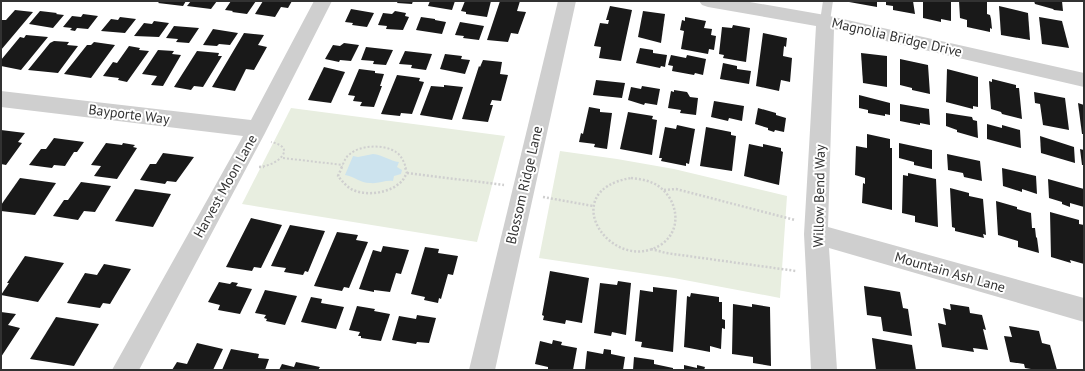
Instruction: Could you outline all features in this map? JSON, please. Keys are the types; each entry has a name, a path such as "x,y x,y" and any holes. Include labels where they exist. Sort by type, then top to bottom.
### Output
{"street":[{"name":"Harvest Moon Lane","path":"125,370 257,129 324,1"},
{"name":"Blossom Ridge Lane","path":"482,370 567,1"},
{"name":"Magnolia Bridge Drive","path":"708,1 827,11 1084,80"},
{"name":"Willow Bend Way","path":"824,370 816,229 827,11"},
{"name":"Bayporte Way","path":"1,99 257,129"},
{"name":"Mountain Ash Lane","path":"816,229 1084,310"}],"path":[{"path":"372,147 387,148 398,153 404,160 407,173 401,181 394,186 379,191 363,193 352,190 344,184 338,176 347,155 355,150 372,147"},
{"path":"283,158 343,165"},
{"path":"407,173 523,190 593,206"},
{"path":"631,178 649,181 664,190 674,204 677,221 671,236 658,247 639,252 620,248 604,237 594,222 593,206 600,192 613,182 631,178"},
{"path":"664,190 676,190 816,229"},
{"path":"649,249 666,253 819,275"}],"shaded area":[{"path":"291,108 505,136 477,242 242,204"},
{"path":"560,151 674,169 787,196 780,298 674,278 539,258"}],"water":[{"path":"373,154 399,162 397,167 402,170 401,174 394,176 393,181 373,183 366,183 345,175 353,156 358,157"}],"building":[{"path":"160,1 186,1 183,6 158,3"},
{"path":"191,1 217,1 211,9 187,6"},
{"path":"231,1 256,1 247,14 225,10"},
{"path":"263,1 292,1 288,8 281,7 275,17 255,14"},
{"path":"398,1 413,1 412,4 397,3"},
{"path":"430,1 455,1 452,10 428,6"},
{"path":"465,1 491,1 487,17 466,14 466,12 461,11"},
{"path":"500,1 520,1 517,11 526,12 518,34 511,33 508,42 487,40"},
{"path":"877,1 877,7 849,2"},
{"path":"886,1 913,1 915,14 893,10 893,6 886,5"},
{"path":"923,1 951,1 951,21 941,19 941,22 923,18"},
{"path":"959,1 987,2 987,14 990,15 992,29 990,28 990,32 967,27 967,20 960,18"},
{"path":"1034,1 1062,1 1063,11 1054,10 1035,4"},
{"path":"610,6 632,10 621,61 599,58 601,47 594,46 600,23 608,24 609,20 606,20"},
{"path":"999,6 1028,13 1030,40 1001,35"},
{"path":"351,9 374,13 367,27 352,25 353,23 345,22"},
{"path":"15,10 33,12 1,50 1,20 6,20"},
{"path":"40,11 64,15 53,28 29,24"},
{"path":"395,11 406,13 405,16 409,17 403,30 386,29 387,26 378,25 383,13 392,14"},
{"path":"643,11 665,14 661,43 638,37"},
{"path":"83,14 98,16 88,29 77,28 75,31 70,30 72,28 63,27 72,16 81,17"},
{"path":"120,17 136,19 125,33 101,31 111,19 118,20"},
{"path":"421,17 446,22 442,34 416,30"},
{"path":"685,17 706,21 704,28 712,29 711,35 716,36 714,50 709,49 708,54 681,49 684,31 680,30 682,20 685,21"},
{"path":"1039,17 1062,21 1069,48 1042,44"},
{"path":"154,21 169,23 159,37 134,36 144,23 152,24"},
{"path":"460,22 484,26 479,40 463,38 464,36 455,35"},
{"path":"733,25 750,28 746,62 723,58 724,55 719,54 722,27 732,28"},
{"path":"174,26 199,28 189,43 176,42 178,39 166,38"},
{"path":"213,29 238,33 230,45 203,45"},
{"path":"244,33 264,35 258,45 267,47 254,70 246,69 235,91 212,87"},
{"path":"763,33 787,38 783,56 792,58 790,82 781,80 779,91 756,86"},
{"path":"26,35 48,37 21,70 1,66 1,60 20,37 24,38"},
{"path":"54,41 69,42 67,45 78,46 58,73 28,70 50,43"},
{"path":"94,42 115,45 91,78 64,74 87,45 91,45"},
{"path":"344,43 359,45 351,61 340,60 339,62 325,59 333,45 340,46"},
{"path":"129,46 140,48 139,50 149,51 127,82 118,80 119,78 103,76 113,62 117,63"},
{"path":"366,47 393,50 386,65 373,64 374,61 361,60"},
{"path":"640,48 653,50 653,53 667,55 665,67 661,66 660,68 636,63"},
{"path":"158,50 174,51 172,54 181,55 163,86 151,85 157,76 142,74"},
{"path":"197,51 219,53 218,56 222,56 203,87 194,86 191,90 174,87"},
{"path":"405,51 432,54 426,70 411,68 412,65 399,64"},
{"path":"861,53 887,56 887,87 863,83"},
{"path":"445,54 462,56 461,59 470,60 465,74 440,69"},
{"path":"671,55 686,58 687,55 706,59 703,75 672,71 673,66 668,65"},
{"path":"900,59 928,65 930,94 912,90 912,88 900,85"},
{"path":"483,60 502,62 500,74 508,75 501,101 492,100 490,105 493,105 488,122 462,119 479,66 480,67"},
{"path":"723,63 737,66 737,69 751,71 749,84 720,79"},
{"path":"324,67 345,72 331,103 308,100"},
{"path":"359,69 384,74 380,86 382,86 374,107 360,106 362,102 353,101 355,96 348,95"},
{"path":"947,69 978,77 978,107 973,106 973,109 946,102"},
{"path":"397,75 420,78 419,81 424,82 412,114 401,113 400,116 381,114"},
{"path":"992,79 1016,85 1016,88 1019,88 1022,119 1002,114 1001,112 991,109 989,81 992,82"},
{"path":"596,80 625,83 622,98 593,95"},
{"path":"444,85 463,87 452,120 420,115 431,86 444,87"},
{"path":"642,86 660,89 657,105 645,103 644,105 628,100 631,87 641,89"},
{"path":"674,90 687,92 690,97 698,98 696,115 680,113 681,110 668,108 671,91 674,92"},
{"path":"1034,92 1065,98 1069,130 1043,125 1040,104 1035,103"},
{"path":"859,95 890,103 890,115 885,114 885,116 868,113 868,110 859,108"},
{"path":"714,101 744,106 742,121 729,118 728,121 711,117"},
{"path":"1078,103 1084,105 1084,134 1082,134"},
{"path":"900,104 929,109 930,125 920,123 920,125 900,121"},
{"path":"589,107 600,109 600,112 612,113 607,149 594,147 595,144 579,142 581,133 583,134"},
{"path":"758,108 776,113 776,115 786,118 784,132 775,130 774,132 768,130 768,128 755,124"},
{"path":"628,112 653,116 652,119 657,120 652,155 620,149"},
{"path":"946,113 972,117 973,120 977,121 978,138 957,132 957,130 946,126"},
{"path":"987,124 1002,128 1002,125 1020,130 1021,148 987,139"},
{"path":"677,125 695,129 689,164 686,163 686,166 661,161 662,158 659,158 665,127 676,129"},
{"path":"706,127 731,132 731,135 736,136 732,171 700,166"},
{"path":"1,130 25,133 18,142 22,143 6,165 1,164"},
{"path":"867,134 890,139 890,148 892,148 892,210 862,203 863,183 865,184 865,178 855,175 856,146 867,148"},
{"path":"1040,136 1074,147 1075,163 1041,153"},
{"path":"54,138 84,142 77,152 74,152 65,166 54,165 52,168 29,165 41,149 46,149"},
{"path":"106,143 122,145 123,143 135,145 133,147 137,148 117,179 94,176 101,166 91,165"},
{"path":"899,143 932,150 932,169 914,165 914,162 899,158"},
{"path":"749,144 763,147 763,144 781,148 781,151 783,152 779,185 744,176"},
{"path":"1080,149 1084,150 1084,165 1082,165"},
{"path":"163,153 194,157 176,182 167,181 165,184 140,180 150,164 156,164"},
{"path":"947,154 980,161 982,181 964,177 963,173 948,170"},
{"path":"1002,168 1036,176 1037,194 1022,189 1022,192 1003,186"},
{"path":"908,173 936,179 938,227 915,222 915,216 902,213 903,175 908,176"},
{"path":"20,178 56,183 35,215 1,211 1,205"},
{"path":"1048,179 1084,189 1084,207 1070,203 1070,207 1062,204 1062,202 1049,198"},
{"path":"81,182 111,186 95,212 84,211 78,220 53,216 64,200 68,200"},
{"path":"950,188 969,193 969,196 983,199 986,235 983,234 984,238 955,231 955,228 952,227"},
{"path":"135,189 171,194 153,227 115,221"},
{"path":"996,201 1031,213 1032,228 1035,228 1039,253 1018,247 1018,241 998,235"},
{"path":"1050,212 1079,220 1079,224 1084,225 1084,264 1070,260 1071,263 1051,257"},
{"path":"251,218 282,225 261,268 254,267 252,271 226,267"},
{"path":"290,225 325,231 308,272 305,271 303,275 284,272 286,268 271,266"},
{"path":"337,232 358,235 356,240 368,242 349,288 344,287 342,291 314,286"},
{"path":"383,246 409,250 401,274 396,273 390,292 374,290 374,292 359,289 373,250 381,252"},
{"path":"425,247 439,249 438,253 458,256 453,275 448,274 441,299 439,298 438,303 424,300 425,297 411,294"},
{"path":"25,256 64,263 38,302 1,295"},
{"path":"104,264 131,269 110,304 103,303 100,308 67,303 85,273 97,275"},
{"path":"550,271 589,278 582,323 566,320 565,324 543,320 544,316 542,315"},
{"path":"618,281 631,283 626,335 612,332 611,336 594,333 600,283 617,285"},
{"path":"219,282 230,284 232,282 238,283 236,286 252,289 240,314 218,310 220,305 208,302"},
{"path":"864,286 900,292 903,308 908,309 912,336 883,331 881,317 867,315"},
{"path":"653,287 677,290 673,352 641,347 642,342 635,341 640,290 653,292"},
{"path":"265,290 297,296 285,325 266,321 267,319 264,318 266,315 255,313"},
{"path":"691,293 719,297 719,302 722,302 722,319 725,320 725,329 722,328 721,349 710,346 710,352 684,347 687,296 690,297"},
{"path":"311,297 322,299 321,303 344,307 336,329 301,322"},
{"path":"733,304 752,307 752,304 770,307 771,366 753,363 753,357 732,354"},
{"path":"950,304 969,307 970,313 982,315 986,330 983,329 988,350 973,348 974,352 942,347 938,323 946,325 943,308 951,310"},
{"path":"357,306 375,309 374,311 390,314 381,341 361,338 361,336 358,336 360,332 349,330"},
{"path":"1,312 16,314 8,325 20,328 1,357"},
{"path":"417,315 436,318 429,343 417,342 416,344 392,340 399,316 416,319"},
{"path":"56,317 99,324 74,366 30,359"},
{"path":"1009,326 1039,331 1042,343 1050,345 1057,370 1037,370 1025,368 1024,364 1010,362 1004,336 1012,337"},
{"path":"872,338 912,345 916,370 876,370"},
{"path":"553,340 562,342 561,345 577,348 573,370 548,370 548,367 535,364 540,341 552,344"},
{"path":"197,343 223,349 213,370 172,370 177,362 187,364"},
{"path":"231,349 259,354 258,358 269,359 265,370 222,370"},
{"path":"604,349 611,350 611,354 625,357 623,370 585,370 587,351 603,354"},
{"path":"634,357 654,360 654,364 673,368 673,370 633,370"},
{"path":"296,362 320,367 318,370 279,370 282,364 294,367"},
{"path":"684,365 697,368 697,365 705,367 704,370 684,370"}]}
